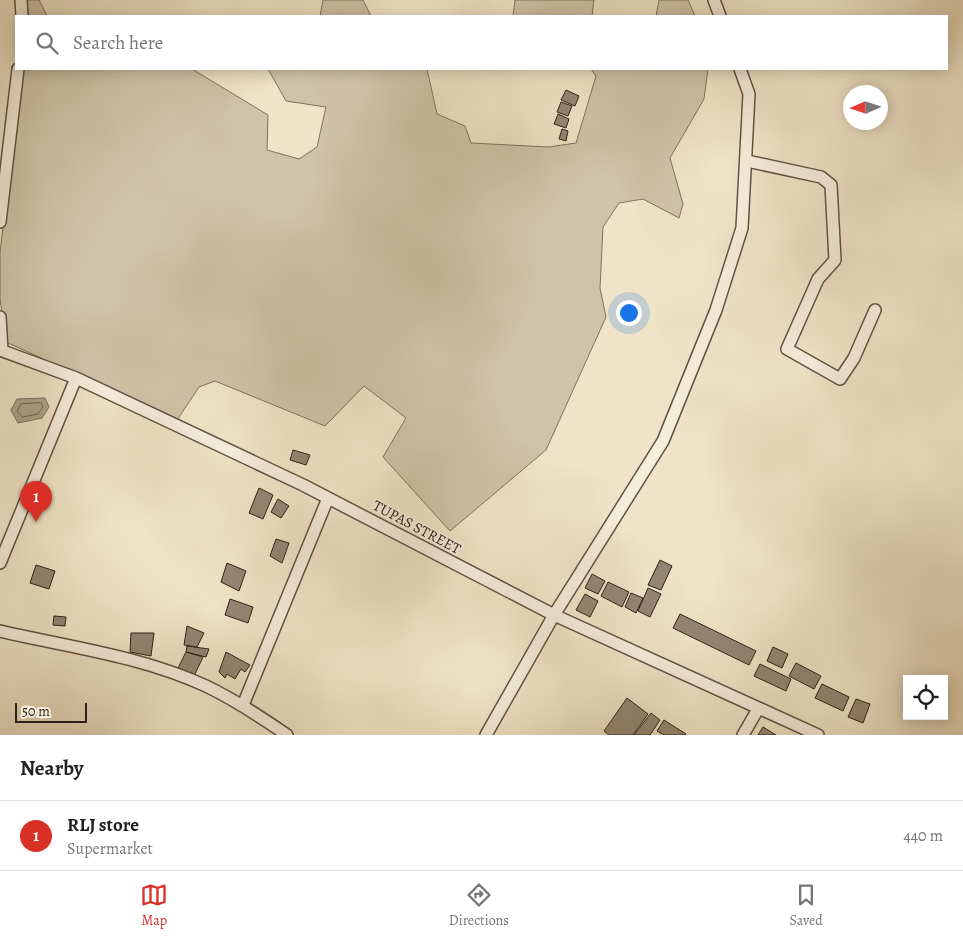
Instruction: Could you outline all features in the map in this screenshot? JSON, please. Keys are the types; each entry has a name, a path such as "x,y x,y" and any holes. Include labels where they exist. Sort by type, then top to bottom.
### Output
{"street":[{"path":"21,0 22,15"},
{"path":"714,0 720,15"},
{"path":"0,220 18,70"},
{"path":"486,735 554,615 663,441 716,310 742,228 749,94 740,70"},
{"path":"747,161 821,177 831,185 835,260 818,279 787,349 840,380 854,358 875,310"},
{"path":"0,317 1,350"},
{"name":"TUPAS STREET","path":"1,350 76,378 328,498 554,615 818,735"},
{"path":"0,563 76,378"},
{"path":"243,704 328,498"},
{"path":"0,631 124,658 204,685 243,704 287,735"},
{"path":"743,735 758,709"}],"shaded area":[{"path":"23,0 39,0 46,15 25,15"},
{"path":"323,0 363,0 370,15 320,15"},
{"path":"515,0 594,0 592,15 513,15"},
{"path":"659,0 688,0 695,15 656,15"},
{"path":"21,70 194,70 268,115 267,150 299,159 317,147 326,107 286,101 269,70 427,70 437,114 465,126 471,143 549,147 576,143 596,76 592,70 708,70 704,99 670,158 683,204 679,218 643,199 619,203 603,227 600,288 606,317 546,450 450,531 383,457 406,418 364,386 325,426 215,381 199,387 177,420 6,342 0,299 0,253"}],"water":[{"path":"45,398 49,407 42,418 18,423 11,410 17,399"}],"building":[{"path":"566,90 579,96 575,106 561,100"},
{"path":"561,102 572,106 568,116 557,112"},
{"path":"558,114 569,119 566,128 554,124"},
{"path":"562,129 568,131 566,141 559,139"},
{"path":"293,450 310,455 306,465 290,460"},
{"path":"259,488 273,495 263,519 249,513"},
{"path":"278,499 289,506 281,518 271,512"},
{"path":"276,539 289,543 282,563 270,556"},
{"path":"660,560 672,566 661,590 648,585"},
{"path":"227,563 246,571 239,591 221,582"},
{"path":"36,565 55,571 49,589 30,583"},
{"path":"592,574 605,581 598,594 585,588"},
{"path":"608,582 629,592 622,607 601,596"},
{"path":"648,588 661,594 650,617 638,611"},
{"path":"631,593 643,598 636,613 625,607"},
{"path":"585,594 598,601 590,617 576,610"},
{"path":"230,599 253,607 248,623 225,615"},
{"path":"680,614 756,651 749,665 673,628"},
{"path":"54,616 66,617 65,626 53,625"},
{"path":"187,626 204,633 197,647 184,645"},
{"path":"131,633 154,633 151,656 130,652"},
{"path":"187,646 209,649 206,657 186,652"},
{"path":"773,647 788,654 782,668 767,661"},
{"path":"186,652 203,657 194,676 176,672"},
{"path":"226,652 250,665 245,672 241,669 235,679 227,674 225,678 219,672"},
{"path":"796,663 821,676 814,689 789,676"},
{"path":"760,664 791,679 786,691 754,676"},
{"path":"822,684 849,697 843,711 815,698"},
{"path":"627,698 648,714 633,735 609,735 604,731"},
{"path":"856,699 870,704 863,723 848,717"},
{"path":"651,713 660,720 650,735 634,735"},
{"path":"664,720 686,734 664,735 657,731"},
{"path":"763,727 776,735 758,735"}],"place":[{"name":"RLJ store","path":"36,522"}]}
